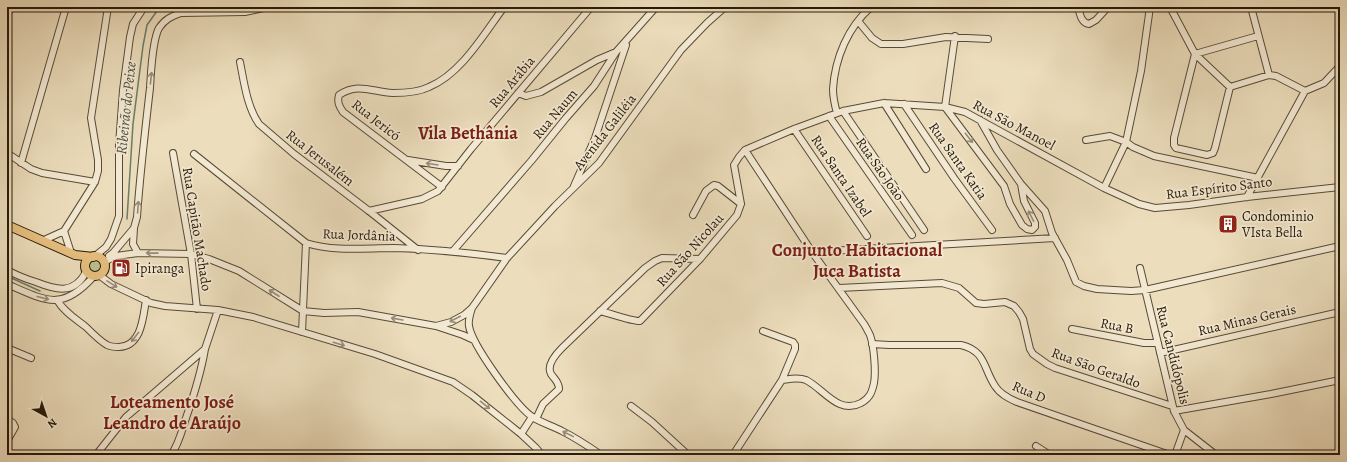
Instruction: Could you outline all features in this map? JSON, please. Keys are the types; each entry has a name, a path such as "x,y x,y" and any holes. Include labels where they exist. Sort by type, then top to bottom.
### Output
{"main road":[{"path":"10,228 73,254 99,259"},
{"path":"73,254 85,269 97,276 104,270 99,259"},
{"path":"85,269 87,260 99,259"}],"street":[{"path":"7,18 10,7"},
{"path":"21,163 66,7"},
{"path":"42,241 64,231 95,182 98,171 98,160 91,118 108,7"},
{"path":"99,259 111,239 119,216 119,145 123,90 133,24 144,7"},
{"path":"138,253 132,244 137,217 152,66 159,29 164,21 172,16 182,13 245,12 268,7"},
{"name":"Rua Jericó","path":"442,187 343,112 339,105 339,95 355,88 393,93 428,88 441,81 457,67 472,51 504,7"},
{"name":"Rua Arábia","path":"369,211 422,199 434,194 442,187 591,7"},
{"name":"Rua Naum","path":"453,251 594,86 616,52 656,7"},
{"name":"Avenida Galiléia","path":"472,308 507,258 555,206 600,163 681,50 725,7"},
{"path":"840,112 833,89 841,50 844,42 858,21 871,7"},
{"path":"1078,7 1080,17 1084,22 1089,24 1096,20 1108,7"},
{"path":"1104,188 1126,142 1141,71 1150,7"},
{"path":"1170,7 1196,54 1230,87"},
{"path":"1175,16 1176,7"},
{"path":"1251,7 1269,75"},
{"path":"858,21 872,38 881,44 903,44 955,36 988,39"},
{"path":"955,36 945,108 1004,186 1014,211 1022,224 1030,230 1034,228 1035,223 1024,201 1021,184"},
{"path":"1196,54 1258,36"},
{"path":"573,189 596,138 627,41"},
{"path":"518,94 526,96 541,92 597,60 616,52"},
{"path":"1196,54 1174,138 1174,145 1179,150 1208,155 1213,153 1216,148 1230,87"},
{"name":"Rua Jerusalém","path":"240,62 252,109 259,124 294,154 418,250"},
{"path":"1247,197 1304,91 1324,83 1340,66"},
{"path":"1230,87 1269,75 1276,76 1304,91"},
{"name":"Rua São Manoel","path":"745,150 794,129 840,112 884,103 945,108 966,112 980,119 1104,188"},
{"name":"Rua Santa Katia","path":"884,103 926,169"},
{"name":"Rua Santa Katia","path":"904,104 954,178 992,230"},
{"name":"Rua São João","path":"840,112 924,230"},
{"name":"Rua São João","path":"829,116 912,235"},
{"path":"980,119 997,150 1021,184 1045,211 1055,238 1067,260 1073,277 1080,285 1097,289 1132,291 1145,290 1340,246"},
{"name":"Rua Santa Izabel","path":"794,129 867,236"},
{"path":"1086,140 1110,136 1154,156 1258,178"},
{"path":"741,204 734,165 738,157 745,150 812,252 839,288 870,335 874,379 872,391 869,397 861,403 853,406 838,404 828,399 815,386 804,380 797,378 782,380"},
{"path":"7,153 21,163 42,173 95,182"},
{"name":"Rua Capitão Machado","path":"173,153 191,254 196,309"},
{"name":"Rua Jordânia","path":"194,154 306,243 314,246 331,248 396,248 453,251 507,258"},
{"name":"Rua Jericó","path":"407,160 446,166 458,166"},
{"path":"693,215 706,191 714,185 718,186 741,204"},
{"name":"Rua Espírito Santo","path":"1104,188 1139,204 1155,208 1340,187"},
{"name":"Rua São Nicolau","path":"600,310 634,321 640,321 700,259 737,215 741,204"},
{"path":"99,259 113,254 134,228"},
{"path":"64,231 73,254"},
{"path":"812,252 1055,238"},
{"path":"302,332 306,243"},
{"path":"99,259 138,253 191,254 209,259 239,271 303,311 324,313 358,312 436,326 474,340"},
{"path":"521,434 543,404 559,389 558,382 550,371 552,361 562,348 600,310 645,268 655,261 666,258 700,259"},
{"name":"Rua Candidópolis","path":"1140,268 1173,409 1184,430 1216,455"},
{"path":"7,270 50,288 62,290 71,288 78,283 85,269"},
{"path":"7,284 46,300 57,300 73,296 97,276 146,300 165,306 218,310 253,317 375,354 453,382 472,395 521,434 542,455"},
{"name":"Rua São Geraldo","path":"839,288 942,283 959,288 976,303 984,304 1005,302 1014,306 1021,316 1030,349 1033,354 1047,364 1173,409"},
{"path":"57,300 67,312 107,345 114,347 125,346 133,341 138,334 142,325 146,300"},
{"path":"436,326 451,322 464,315 472,308"},
{"path":"472,308 469,318 469,327 474,340 494,372 512,396 534,418 578,439 600,455"},
{"path":"171,455 175,450 182,433 196,387 205,349 218,310"},
{"name":"Rua Minas Gerais","path":"1160,353 1340,312"},
{"name":"Rua B","path":"1072,329 1144,343 1158,344"},
{"path":"733,455 782,380 795,349 795,346 790,340 763,330"},
{"name":"Rua D","path":"872,344 961,345 970,347 982,359 994,385 1005,396 1017,402 1170,455"},
{"path":"7,348 31,358"},
{"path":"96,455 126,417 205,349"},
{"path":"1173,409 1271,394 1340,380"},
{"path":"631,406 652,422 688,455"},
{"path":"7,419 15,425 7,441"},
{"path":"1174,455 1184,430"},
{"path":"1036,446 1050,455"}],"green space":[{"path":"95,259 102,264 103,267 98,274 95,275 88,270 87,267 92,260"}],"waterway":[{"name":"Ribeirão do Peixe","path":"127,219 133,124 143,46 147,25 157,11 165,7"},
{"name":"Ribeirão do Peixe","path":"7,276 40,291"}],"place":[{"name":"Condominio VIsta Bella","path":"1228,224"},
{"name":"Ipiranga","path":"121,268"}],"district":[{"name":"Vila Bethânia","path":"468,133"},
{"name":"Conjunto Habitacional Juca Batista","path":"857,260"},
{"name":"Loteamento José Leandro de Araújo","path":"172,412"}]}
